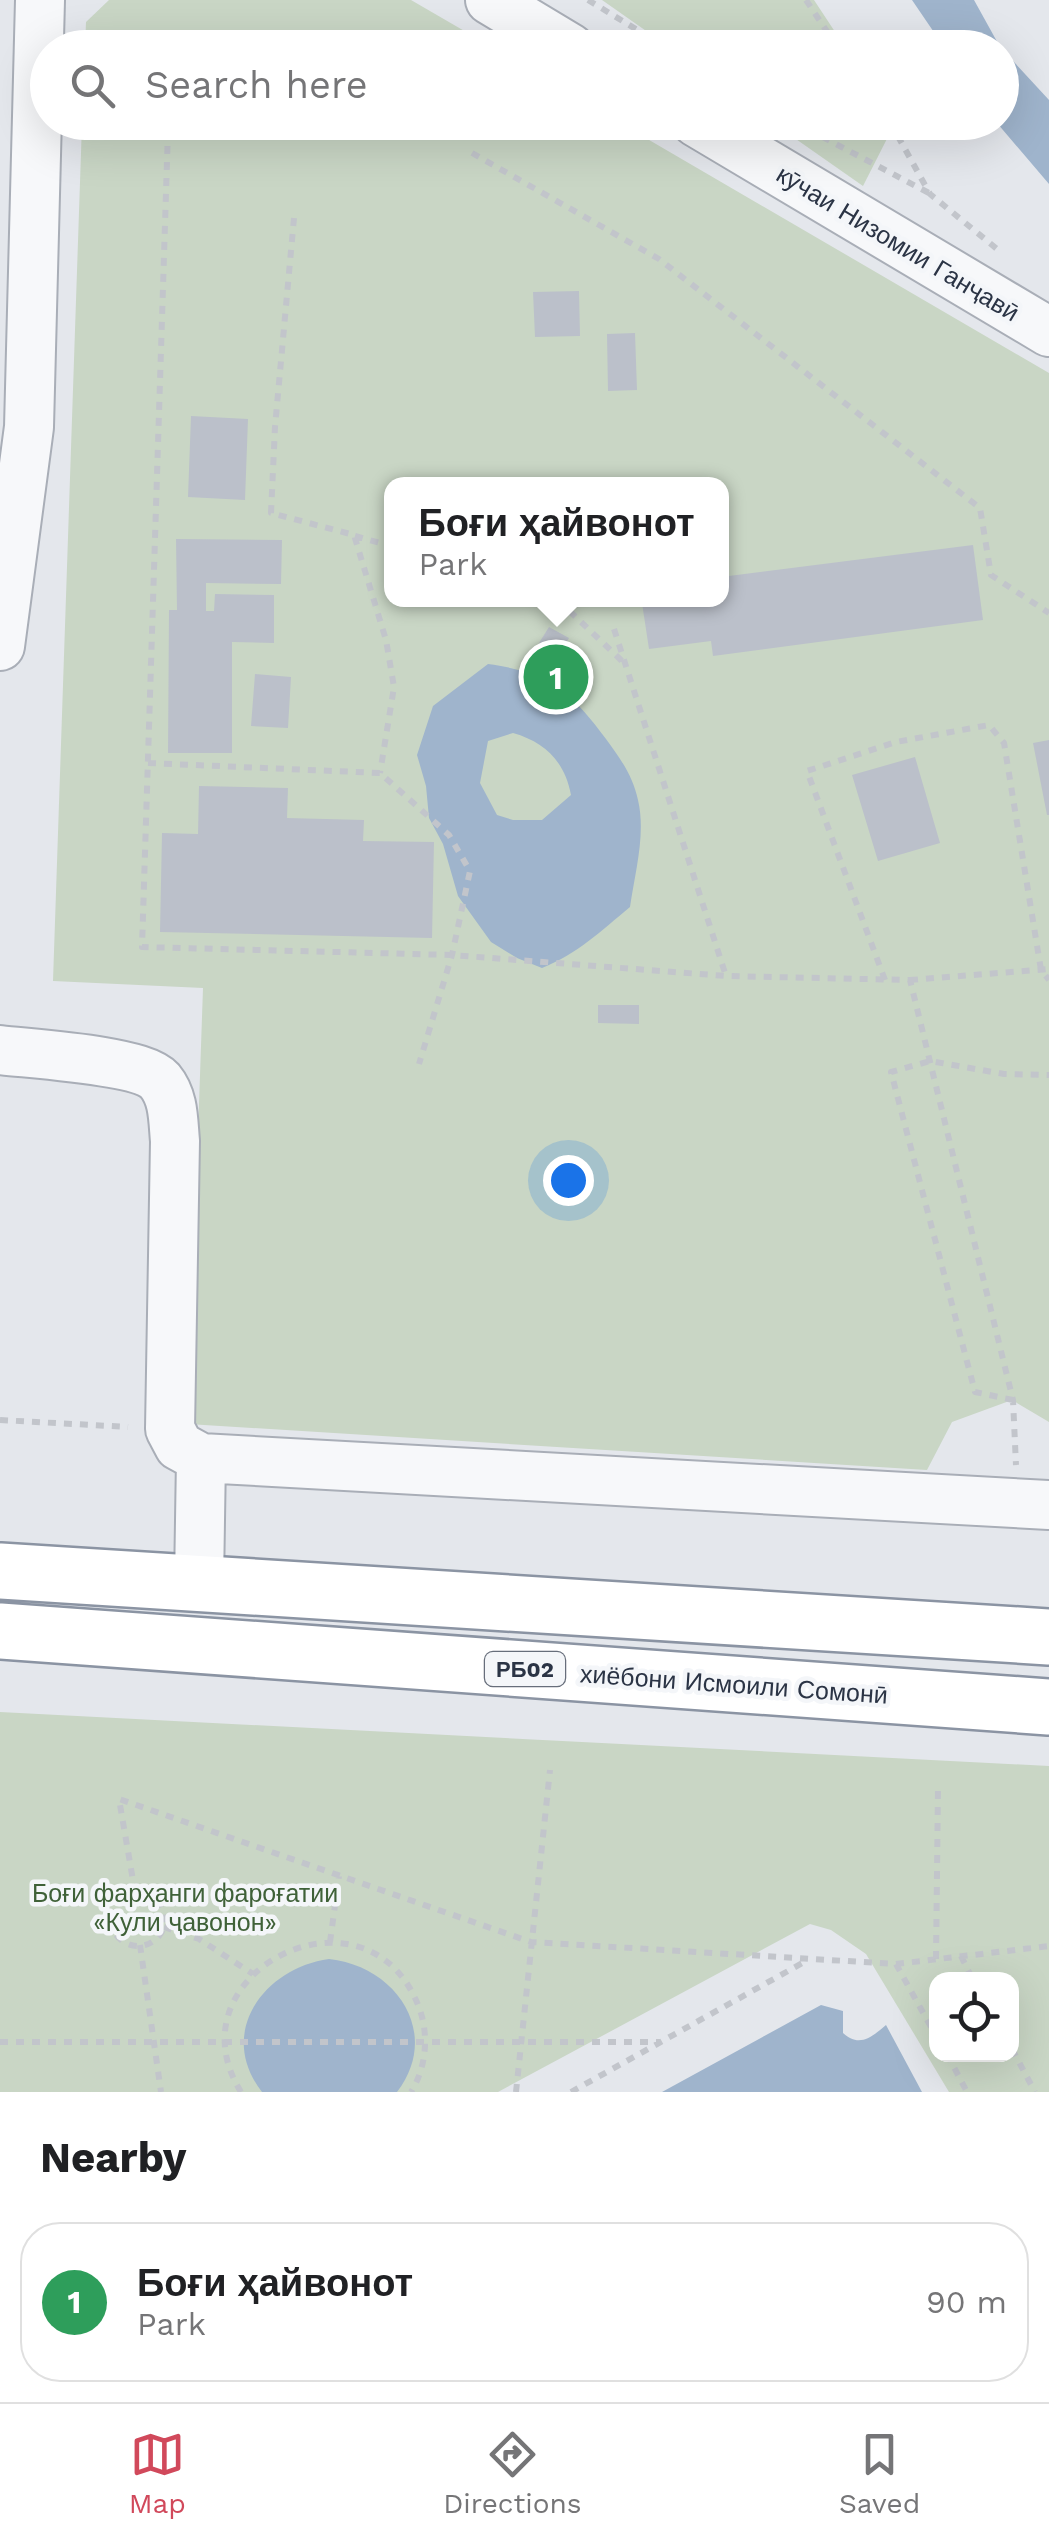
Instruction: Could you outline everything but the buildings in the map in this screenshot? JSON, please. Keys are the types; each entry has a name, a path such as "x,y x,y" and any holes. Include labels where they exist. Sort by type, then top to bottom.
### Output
{"highway":[{"path":"0,1571 1049,1637"},
{"name":"хиёбони Исмоили Сомонӣ","path":"0,1637 1049,1707"}],"street":[{"path":"39,30 40,0"},
{"path":"490,0 540,30"},
{"path":"1,656 29,428 36,140"},
{"name":"кӯчаи Низомии Ганҷавӣ","path":"726,140 1049,332"},
{"path":"0,1050 135,1067 158,1078 170,1096 176,1141 185,1443 198,1584"},
{"path":"185,1443 1034,1503"}],"path":[{"path":"588,0 637,30"},
{"path":"806,0 826,30"},
{"path":"168,140 142,946 452,954 726,976 910,980 1045,970"},
{"path":"828,140 930,194 1011,260"},
{"path":"900,140 930,194"},
{"path":"472,152 659,259 980,508 991,576 1049,613"},
{"path":"294,218 274,428 271,513 384,544"},
{"path":"354,535 386,640 394,687 380,773"},
{"path":"565,607 624,663"},
{"path":"614,629 726,976"},
{"path":"885,980 807,772 896,742 989,725 1004,743 1049,980"},
{"path":"148,764 380,773 449,835 470,871 452,954 419,1064"},
{"path":"910,980 1034,1503"},
{"path":"1012,1400 975,1392 891,1072 930,1061 1004,1074 1049,1076"},
{"path":"0,1420 185,1443"},
{"path":"516,2092 550,1770"},
{"path":"936,1960 938,1788"},
{"path":"135,1892 119,1799 530,1942 896,1964 1049,1946"},
{"path":"330,1942 339,1876"},
{"path":"135,1892 146,1893 162,1906 164,1927 151,1943 140,1945 121,1939 112,1921 117,1902 135,1892"},
{"path":"164,1927 198,1939 253,1974"},
{"path":"242,2092 229,2064 227,2042 234,2005 253,1974 288,1950 330,1942 372,1953 390,1965 416,1999 426,2041 423,2063 411,2092"},
{"path":"140,1945 160,2092"},
{"path":"961,1956 970,1972"},
{"path":"570,2092 807,1960"},
{"path":"896,1964 929,2023"},
{"path":"0,2042 660,2042"},
{"path":"950,2062 967,2092"},
{"path":"1019,2062 1035,2092"}],"green space":[{"path":"109,0 411,0 463,30 86,30 86,22"},
{"path":"602,0 814,0 834,30 645,30"},
{"path":"81,140 649,140 1049,373 1049,1422 1012,1400 952,1422 927,1470 188,1424 203,988 53,981"},
{"path":"797,140 886,140 863,186"},
{"name":"Боғи фарҳанги фароғатии «Кули ҷавонон»","path":"0,1712 1049,1766 1049,2092 949,2092 931,2062 1019,2062 1019,1972 929,1972 929,2059 866,1954 831,1930 810,1924 498,2092 0,2092"}],"water":[{"path":"912,0 974,0 991,30 932,30"},
{"path":"1019,67 1049,100 1049,184 1011,140 1019,140"},
{"path":"488,664 526,672 556,686 581,708 616,753 633,783 641,826 630,907 578,949 542,968 491,942 458,896 443,844 429,818 426,786 417,755 433,706","holes":["513,733 552,755 568,783 571,795 542,820 513,820 497,815 480,783 488,741"]},
{"path":"329,1959 374,1974 405,2006 413,2026 415,2047 410,2070 397,2092 262,2092 249,2070 244,2048 246,2026 254,2007 267,1989 285,1975"},
{"path":"821,2005 843,2011 843,2033 854,2040 870,2037 886,2025 922,2092 662,2092"}],"place":[{"name":"Боғи ҳайвонот","path":"556,677"}]}
